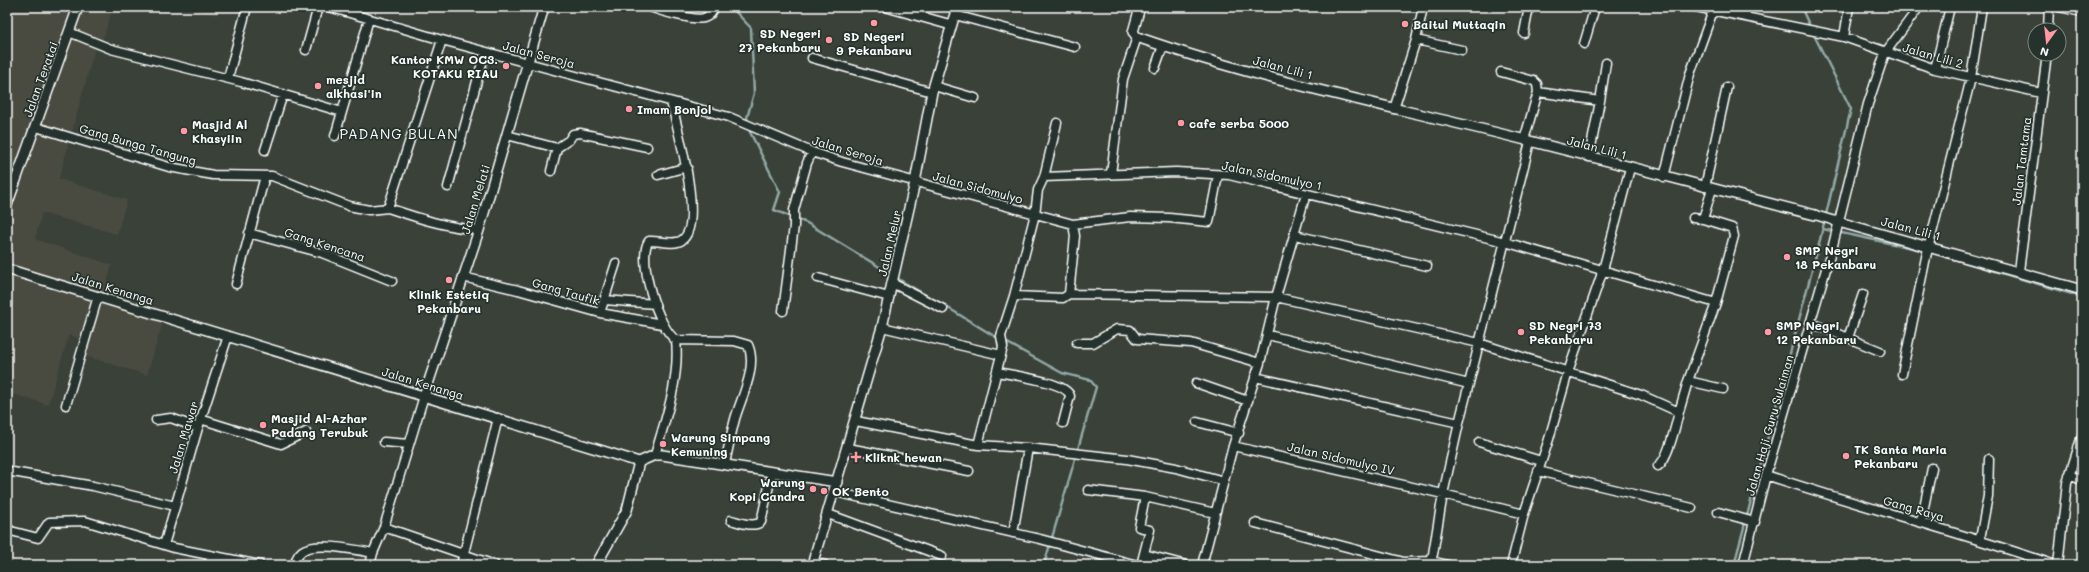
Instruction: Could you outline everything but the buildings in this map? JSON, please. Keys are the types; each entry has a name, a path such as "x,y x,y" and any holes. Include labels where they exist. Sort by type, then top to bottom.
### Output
{"street":[{"name":"Jalan Teratai","path":"7,205 78,7"},
{"path":"228,78 247,7"},
{"path":"306,50 318,7"},
{"name":"Jalan Seroja","path":"329,7 485,52 729,117 812,152 915,182"},
{"name":"Jalan Melati","path":"424,396 479,230 544,7"},
{"path":"650,7 663,12 702,19 711,13 715,7"},
{"path":"887,7 951,25"},
{"path":"1111,174 1123,79 1137,36 1133,32 1140,7"},
{"path":"1394,109 1416,40 1423,7"},
{"path":"1524,33 1529,7"},
{"path":"1584,44 1595,7"},
{"path":"1696,7 1745,17 1747,7"},
{"path":"1844,38 1848,7"},
{"name":"Jalan Haji Guru Sulaiman","path":"1743,565 1766,475 1833,245 1868,104 1885,53 1918,7"},
{"path":"1936,70 1950,7"},
{"path":"1902,374 1926,257 1971,78 1982,7"},
{"path":"2048,22 2049,7"},
{"path":"2059,7 2082,12"},
{"path":"956,11 1075,47"},
{"name":"Jalan Melur","path":"813,564 856,421 882,327 915,182 933,89 956,11"},
{"path":"1664,176 1690,74 1713,11"},
{"name":"Jalan Lili 2","path":"1745,17 1794,28 1821,32 1844,38 1936,70 2041,93"},
{"path":"335,136 369,19"},
{"path":"69,32 111,48 228,78 342,112"},
{"name":"Jalan Lili 1","path":"1137,36 1163,46 1212,61 1394,109 1527,141 1815,215 1837,224 1929,246 2082,290"},
{"path":"442,40 388,208 425,220 463,229 479,230"},
{"path":"1416,40 1462,50"},
{"path":"1155,68 1163,46"},
{"path":"448,187 485,52"},
{"path":"812,58 933,89 975,98"},
{"name":"Jalan Tamtama","path":"2019,271 2038,134 2041,93 2046,62"},
{"path":"1589,157 1606,63"},
{"path":"1431,560 1434,554 1443,494 1459,423 1505,242 1538,92 1537,84 1534,81 1501,72"},
{"path":"1703,220 1727,87"},
{"path":"1538,92 1600,100"},
{"path":"265,150 283,94"},
{"path":"655,455 671,400 677,353 673,338 662,324 650,291 645,254 646,244 649,241 656,240 676,242 682,240 687,234 691,199 687,167 671,102"},
{"path":"978,445 1002,351 1001,336 1014,296 1035,214 1038,190 1044,177 1057,123"},
{"name":"Gang Bunga Tangung","path":"36,127 176,169 213,175 265,176 281,179 349,206 369,210 388,208"},
{"path":"551,171 556,148 569,140 573,134 580,133 648,147"},
{"path":"507,135 556,148"},
{"path":"783,311 794,226 794,210 807,162 812,152"},
{"path":"658,175 687,167"},
{"path":"1511,565 1524,514 1568,372 1603,270 1630,168"},
{"name":"Jalan Sidomulyo 1","path":"1044,177 1176,172 1229,175 1505,242 1716,303"},
{"path":"1069,294 1075,236 1073,224 1130,217 1169,218 1209,222 1218,175"},
{"path":"236,284 265,176"},
{"name":"Jalan Sidomulyo","path":"915,182 1073,224"},
{"path":"1202,565 1233,446 1239,433 1256,377 1268,335 1276,297 1306,194"},
{"path":"1658,466 1662,463 1666,454 1688,381 1716,303 1734,236 1732,228 1693,218"},
{"name":"Gang Kencana","path":"249,233 322,253 392,281"},
{"path":"1295,235 1427,266"},
{"path":"600,313 616,263"},
{"name":"Jalan Kenanga","path":"7,269 640,462"},
{"name":"Gang Taufik","path":"463,277 518,290 600,313 662,324"},
{"path":"818,278 889,297"},
{"path":"893,281 943,309"},
{"path":"1014,296 1063,298 1069,294 1276,297 1479,343 1641,395 1679,412"},
{"path":"1848,338 1863,294"},
{"path":"66,405 98,296"},
{"path":"605,300 655,304"},
{"path":"1811,323 1880,351"},
{"path":"882,327 1002,351"},
{"path":"1077,344 1093,343 1117,329 1125,329 1133,332 1137,339 1191,343 1260,363"},
{"path":"1268,335 1469,384"},
{"name":"Jalan Mawar","path":"164,545 199,424 228,336"},
{"path":"673,338 734,341 748,345 752,353 750,371 735,421 725,464"},
{"path":"997,372 1054,384 1066,389 1070,395 1063,423"},
{"path":"1256,377 1459,423"},
{"path":"1688,381 1722,389"},
{"path":"1196,383 1248,401"},
{"path":"370,565 373,553 384,527 424,396"},
{"path":"156,420 171,418 281,444 306,432"},
{"path":"461,565 498,418"},
{"path":"856,421 978,445 1028,448 1127,459 1170,467 1224,481"},
{"path":"1197,422 1239,433"},
{"path":"2056,565 2069,475 2082,436"},
{"path":"384,442 409,444"},
{"path":"1479,442 1541,461"},
{"name":"Jalan Sidomulyo IV","path":"1233,446 1524,514"},
{"path":"848,448 969,471"},
{"path":"1013,533 1028,448"},
{"path":"596,565 627,510 640,462 655,455 725,464 837,482"},
{"path":"1980,539 1988,496 1989,459"},
{"path":"1921,522 1932,468"},
{"path":"7,471 93,486 175,506"},
{"path":"1538,471 1692,508"},
{"path":"730,520 750,525 761,522 772,472"},
{"name":"Gang Raya","path":"1766,475 1834,497 1980,539 2056,565"},
{"path":"2069,475 2082,480"},
{"path":"1088,490 1145,497 1215,513"},
{"path":"835,492 1059,543 1137,565"},
{"path":"1141,565 1150,530 1139,526 1145,497"},
{"path":"1718,512 1755,522"},
{"path":"828,514 942,556"},
{"path":"7,527 11,531 38,538 49,522 85,520 210,561 250,562 260,565"},
{"path":"1255,523 1404,562 1431,560 1448,565"},
{"path":"384,527 495,565"},
{"path":"295,565 297,557 302,551 310,548 346,548 373,553"},
{"path":"1144,554 1186,565"},
{"path":"813,564 825,565"}],"shaded area":[{"path":"7,7 113,7 100,48 95,48 59,179 127,200 117,234 42,213 35,239 112,265 101,303 163,322 147,375 85,356 90,342 69,335 48,405 7,392"},
{"path":"187,7 220,7 217,15"}],"waterway":[{"path":"731,7 751,28 754,93 747,118 750,132 780,192 774,210 807,223 891,274"},
{"path":"1801,7 1811,29"},
{"path":"1734,565 1819,244 1851,109 1813,33"},
{"path":"1823,229 1926,251"},
{"path":"1950,258 2082,297"},
{"path":"895,277 939,303"},
{"path":"945,306 999,339"},
{"path":"1004,341 1062,373 1090,380 1096,387 1044,565"}],"place":[{"name":"SD Negeri 9 Pekanbaru","path":"874,23"},
{"name":"Baitul Muttaqin","path":"1405,24"},
{"name":"SD Negeri 27 Pekanbaru","path":"829,40"},
{"name":"Kantor KMW OC3. KOTAKU RIAU","path":"506,66"},
{"name":"mesjid alkhasi'in","path":"318,86"},
{"name":"Imam Bonjol","path":"629,109"},
{"name":"cafe serba 5000","path":"1181,123"},
{"name":"Masjid Al Khasyiin","path":"184,131"},
{"name":"SMP Negri 18 Pekanbaru","path":"1787,257"},
{"name":"Klinik Estetiq Pekanbaru","path":"449,280"},
{"name":"SD Negri 73 Pekanbaru","path":"1521,332"},
{"name":"SMP Negri 12 Pekanbaru","path":"1768,332"},
{"name":"Masjid Al-Azhar Padang Terubuk","path":"263,425"},
{"name":"Warung Simpang Kemuning","path":"663,444"},
{"name":"TK Santa Maria Pekanbaru","path":"1846,456"},
{"name":"Kliknk hewan","path":"856,457"},
{"name":"Warung Kopi Candra","path":"813,489"},
{"name":"OK Bento","path":"824,491"}],"district":[{"name":"PADANG BULAN","path":"399,133"}]}
